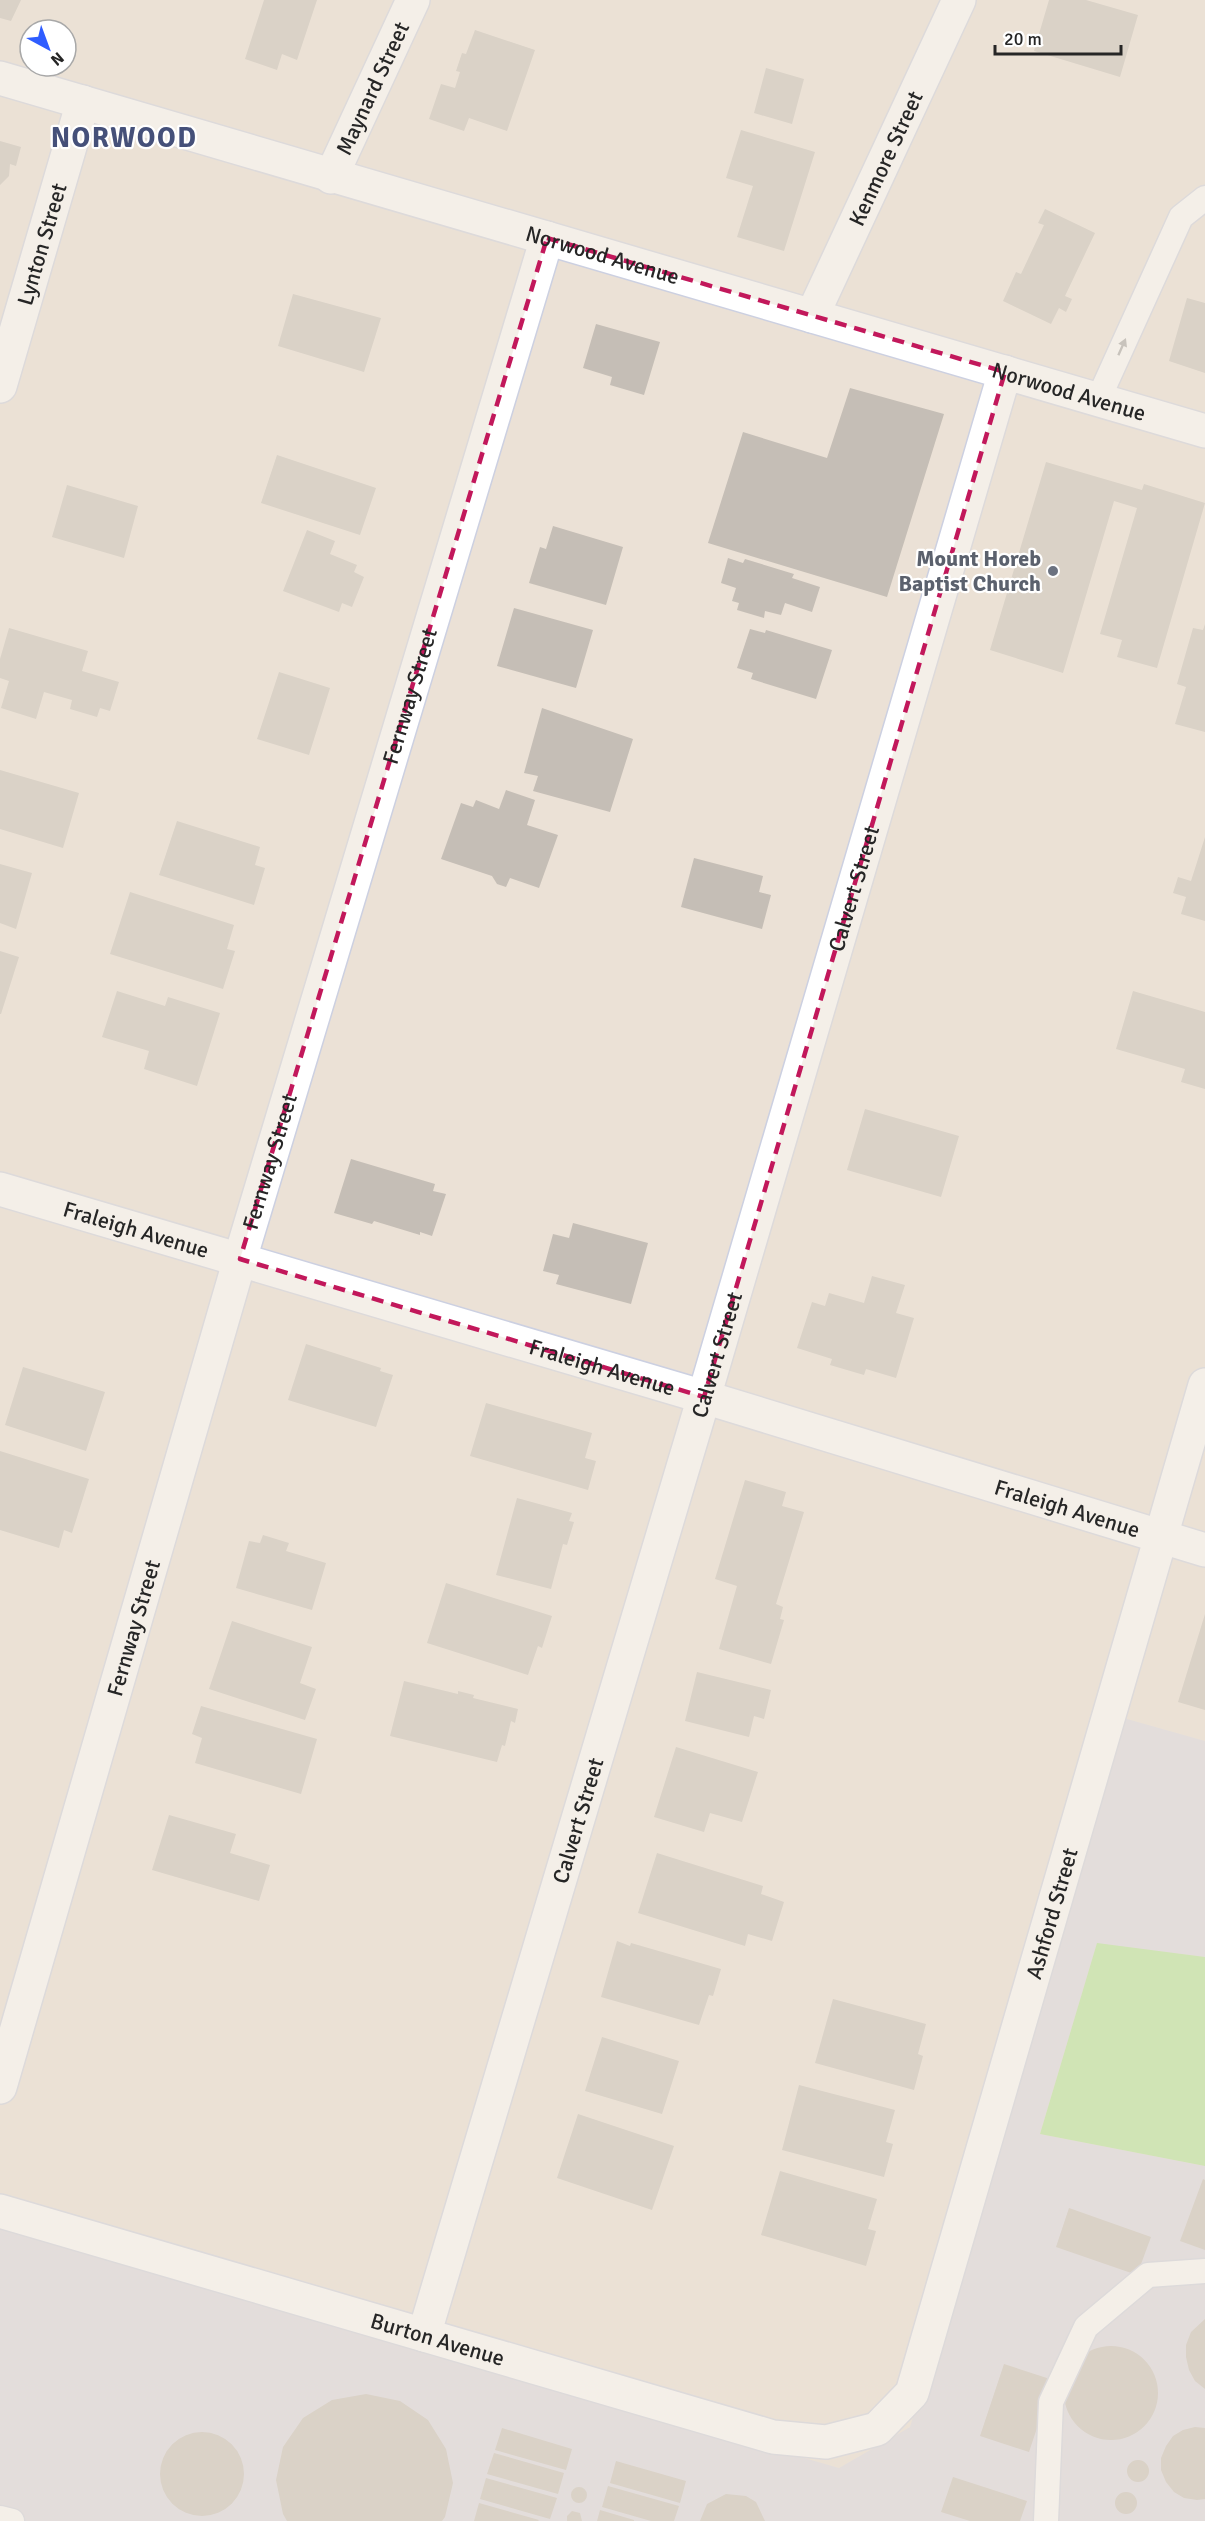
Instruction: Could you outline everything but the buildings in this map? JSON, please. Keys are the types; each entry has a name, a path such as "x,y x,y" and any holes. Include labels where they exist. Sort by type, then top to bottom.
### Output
{"street":[{"name":"Maynard Street","path":"331,177 413,0"},
{"name":"Kenmore Street","path":"812,316 959,0"},
{"name":"Norwood Avenue","path":"0,78 331,177 1205,431"},
{"name":"Lynton Street","path":"0,386 83,102"},
{"name":"Fernway Street","path":"0,2087 240,1259 547,238"},
{"name":"Calvert Street","path":"424,2335 704,1397 1005,372"},
{"name":"Fraleigh Avenue","path":"0,1189 704,1397 1159,1538 1205,1550"},
{"name":"Ashford Street","path":"877,2429 912,2393 1205,1385"},
{"name":"Burton Avenue","path":"0,2211 773,2438 826,2442 877,2429"}],"lane":[{"path":"1098,400 1180,217 1205,198"},
{"path":"1046,2521 1051,2402 1086,2327 1148,2275 1205,2271"},
{"path":"0,2518 12,2521"}],"highlighted area":[{"path":"547,238 1005,372 704,1397 240,1259"}],"shaded area":[{"path":"1120,1717 1205,1741 1205,1957 1097,1944 1040,2134 1205,2166 1205,2521 0,2521 0,2226 839,2468 910,2427"}],"green space":[{"path":"1097,1943 1205,1957 1205,2166 1040,2134"}],"place":[{"name":"Mount Horeb Baptist Church","path":"1053,571"}],"district":[{"name":"NORWOOD","path":"124,138"}]}
